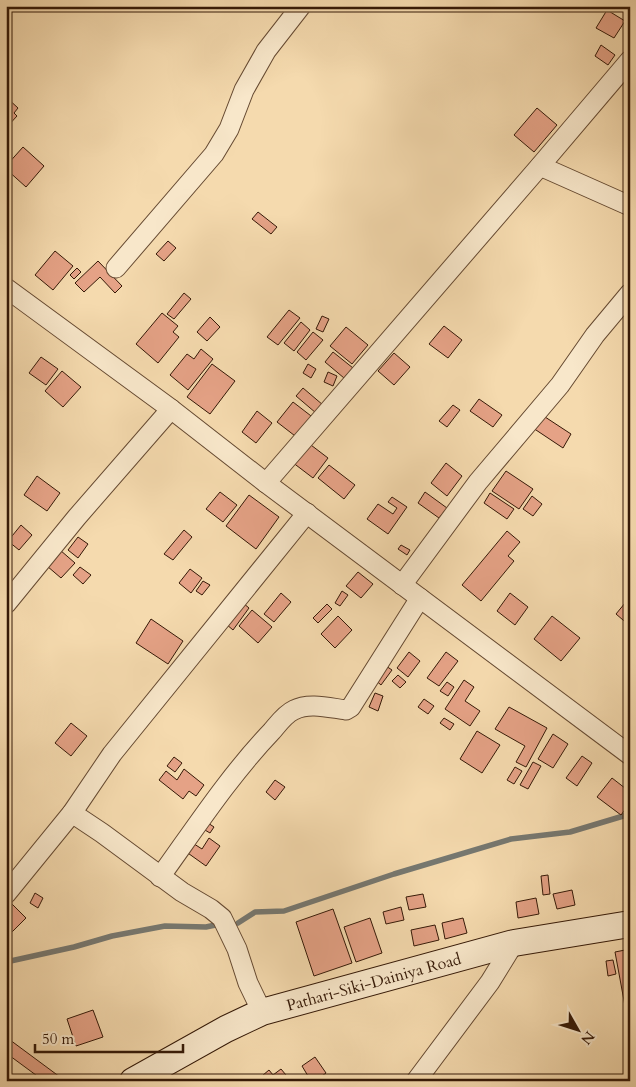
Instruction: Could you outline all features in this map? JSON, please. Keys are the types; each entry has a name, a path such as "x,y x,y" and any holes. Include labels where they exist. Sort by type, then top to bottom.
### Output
{"main road":[{"name":"Pathari-Siki-Dainiya Road","path":"133,1081 226,1028 262,1012 514,943 630,924"}],"street":[{"path":"116,268 214,154 229,129 244,90 266,51 301,6"},
{"path":"266,483 630,60"},
{"path":"540,166 630,206"},
{"path":"8,292 171,409 266,483 630,755"},
{"path":"402,585 478,482 560,385 595,335 630,293"},
{"path":"6,604 77,517 171,409"},
{"path":"6,894 72,813 112,754 307,513"},
{"path":"160,876 226,786 261,742 284,718 294,710 305,707 317,706 346,710 351,707 420,598"},
{"path":"72,813 182,892 211,909 222,918 237,949 248,983 262,1012"},
{"path":"416,1081 490,982 514,943"}],"building":[{"path":"607,10 625,21 614,38 596,28"},
{"path":"601,45 615,55 608,65 595,56"},
{"path":"6,97 18,108 14,113 17,116 6,128"},
{"path":"537,108 557,125 534,152 514,135"},
{"path":"23,147 44,166 26,187 6,169 6,166"},
{"path":"258,212 277,227 271,234 252,219"},
{"path":"168,241 176,248 164,261 156,254"},
{"path":"55,251 73,266 53,290 35,275"},
{"path":"98,261 122,286 115,293 100,277 84,292 75,283"},
{"path":"77,268 81,272 74,279 70,275"},
{"path":"184,293 191,299 174,319 167,314"},
{"path":"289,310 300,318 278,345 267,337"},
{"path":"162,313 178,326 173,332 179,337 158,363 136,344"},
{"path":"322,316 329,319 323,332 316,329"},
{"path":"210,317 220,327 207,341 197,332"},
{"path":"301,322 310,330 294,351 284,343"},
{"path":"444,326 462,340 448,358 429,344"},
{"path":"346,327 368,345 352,364 330,346"},
{"path":"313,332 323,340 306,360 297,352"},
{"path":"201,349 213,359 188,390 170,375 187,354 194,359"},
{"path":"333,352 353,368 344,378 325,362"},
{"path":"394,353 410,367 394,385 378,371"},
{"path":"41,357 58,369 46,385 29,373"},
{"path":"212,364 235,381 210,414 187,397"},
{"path":"308,364 316,369 311,378 303,373"},
{"path":"62,371 81,387 63,407 45,391"},
{"path":"328,372 337,376 333,386 324,382"},
{"path":"303,388 323,405 316,413 296,396"},
{"path":"479,399 502,415 493,427 470,411"},
{"path":"293,402 315,419 299,439 277,422"},
{"path":"453,405 460,410 447,427 439,421"},
{"path":"257,411 272,423 256,443 242,432"},
{"path":"539,413 571,434 563,448 530,426"},
{"path":"307,442 328,458 313,478 292,462"},
{"path":"446,463 462,476 447,496 431,483"},
{"path":"329,465 355,485 344,499 318,478"},
{"path":"506,471 533,489 519,509 492,491"},
{"path":"37,476 60,493 47,511 24,495"},
{"path":"220,492 237,505 223,522 206,509"},
{"path":"425,492 447,508 439,518 418,503"},
{"path":"490,493 514,509 507,519 484,503"},
{"path":"249,495 279,517 256,549 226,526"},
{"path":"532,496 542,504 533,516 523,509"},
{"path":"392,497 407,507 388,534 367,519 378,504 393,514 397,508 388,502"},
{"path":"21,525 32,535 19,550 8,541"},
{"path":"184,530 192,537 173,560 164,554"},
{"path":"507,531 520,542 508,556 514,561 481,601 462,585"},
{"path":"78,537 88,544 78,558 68,550"},
{"path":"401,545 410,550 407,555 398,549"},
{"path":"60,550 75,563 61,578 47,566"},
{"path":"80,567 91,575 83,584 73,575"},
{"path":"190,569 202,578 191,593 179,583"},
{"path":"358,572 373,584 361,598 346,586"},
{"path":"203,581 210,585 202,595 196,591"},
{"path":"342,591 348,595 340,606 335,603"},
{"path":"281,593 291,602 274,622 264,614"},
{"path":"510,593 528,607 515,625 497,611"},
{"path":"630,597 630,626 616,614"},
{"path":"243,603 249,608 233,630 226,624"},
{"path":"327,604 332,609 318,623 313,618"},
{"path":"252,610 272,627 258,643 239,626"},
{"path":"338,616 352,630 335,648 321,634"},
{"path":"552,616 580,638 561,661 534,639"},
{"path":"151,619 183,641 168,664 136,643"},
{"path":"409,652 420,661 408,677 397,668"},
{"path":"446,652 458,661 439,686 427,678"},
{"path":"383,664 392,670 381,685 373,678"},
{"path":"398,675 406,682 400,688 392,681"},
{"path":"464,680 474,687 465,701 480,711 470,726 445,709"},
{"path":"447,682 454,687 448,696 440,691"},
{"path":"375,693 383,696 378,711 369,707"},
{"path":"424,699 434,706 428,714 418,707"},
{"path":"509,707 547,728 526,767 516,762 525,746 495,729"},
{"path":"444,718 454,724 450,730 440,723"},
{"path":"71,723 87,736 71,756 55,743"},
{"path":"477,731 500,745 482,773 460,759"},
{"path":"553,734 568,744 553,768 538,759"},
{"path":"582,756 592,763 577,786 566,778"},
{"path":"174,757 182,763 175,772 167,766"},
{"path":"533,762 541,766 528,789 520,785"},
{"path":"515,767 522,771 514,784 507,780"},
{"path":"184,769 204,785 196,796 189,791 183,799 159,780 166,771 177,780"},
{"path":"612,778 630,792 630,803 621,815 597,797"},
{"path":"275,780 285,787 275,800 266,792"},
{"path":"202,819 214,827 210,833 198,826"},
{"path":"209,838 220,846 206,866 185,851 191,842 202,849"},
{"path":"548,875 550,894 543,895 541,876"},
{"path":"572,890 575,905 557,909 553,894"},
{"path":"35,893 43,898 38,908 30,903"},
{"path":"423,894 426,907 409,910 406,897"},
{"path":"536,898 539,914 518,918 516,902"},
{"path":"10,902 26,918 10,934 6,930 6,906"},
{"path":"401,907 404,920 386,924 383,912"},
{"path":"333,909 352,963 314,976 296,922"},
{"path":"370,918 382,953 356,962 344,927"},
{"path":"463,918 467,933 445,939 442,923"},
{"path":"435,925 439,940 414,946 411,930"},
{"path":"630,949 630,1016 627,1017 615,952"},
{"path":"613,960 616,974 608,976 606,961"},
{"path":"93,1010 103,1037 76,1046 67,1019"},
{"path":"6,1037 60,1077 58,1081 44,1081 6,1053"},
{"path":"315,1057 326,1073 315,1081 311,1081 302,1066"},
{"path":"281,1069 291,1081 256,1081 269,1070 273,1075"}],"waterway":[{"path":"238,923 255,912 284,911 394,874 511,839 570,832 630,814"},
{"path":"6,962 74,947 112,936 165,926 206,927 220,924"}]}
